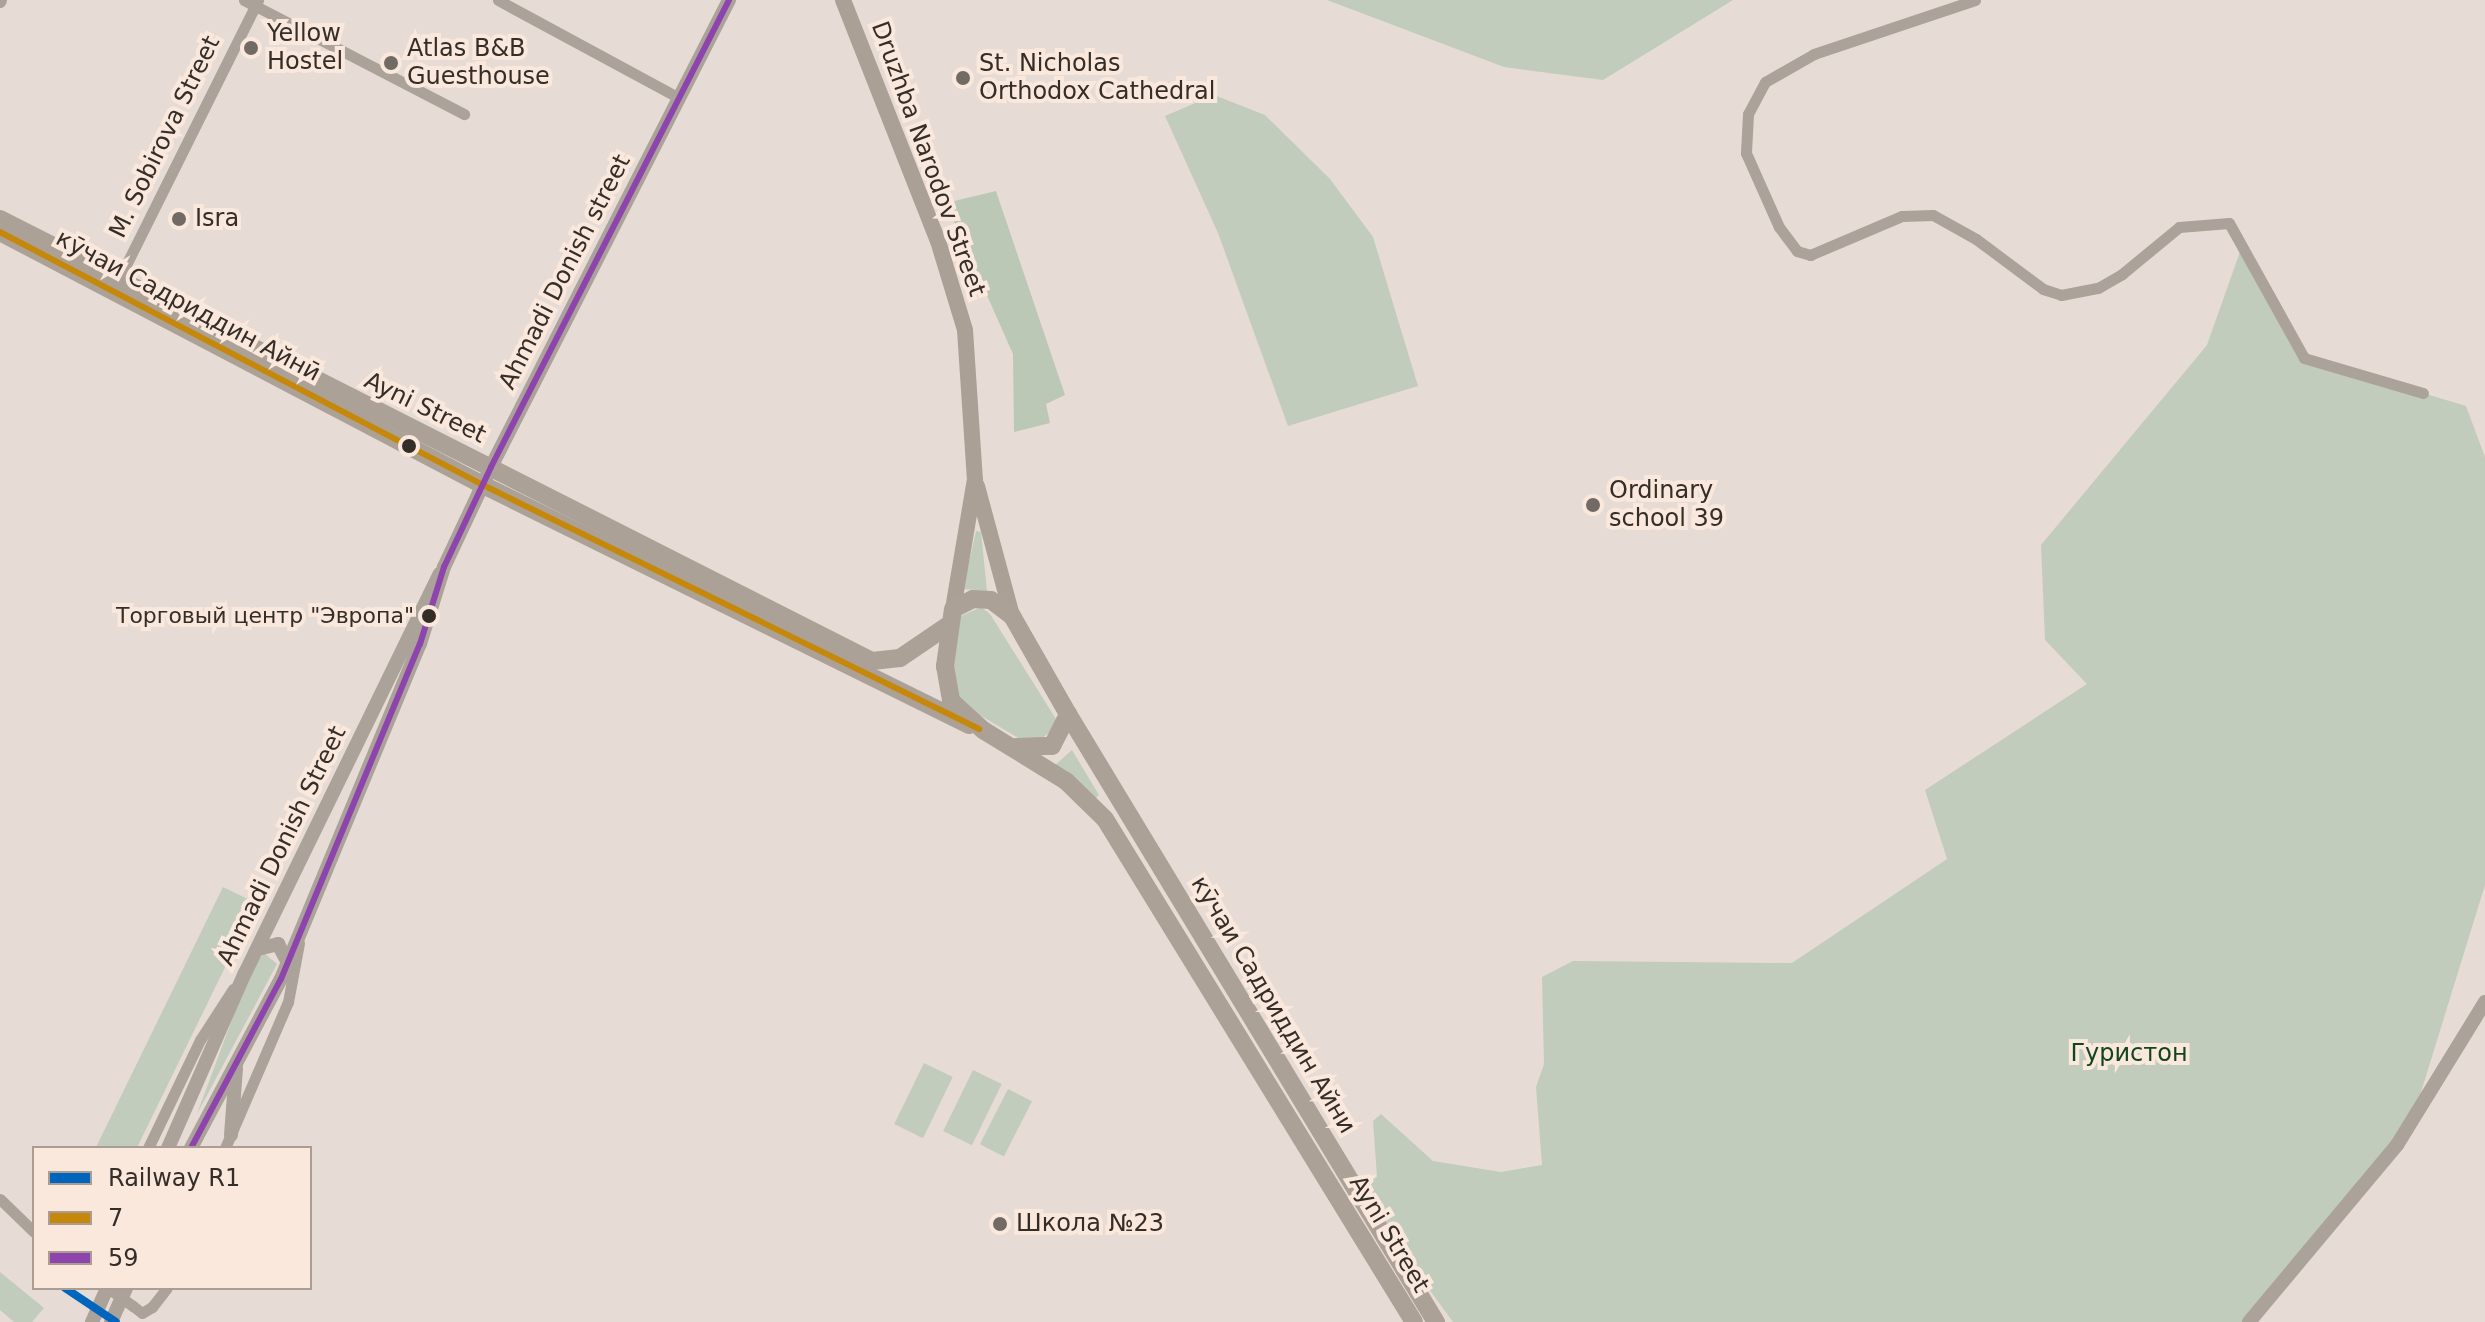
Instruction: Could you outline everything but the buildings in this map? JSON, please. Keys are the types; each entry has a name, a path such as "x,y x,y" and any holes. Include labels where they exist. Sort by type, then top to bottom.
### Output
{"highway":[{"name":"Ayni Street","path":"0,219 115,287 491,467 872,661 900,658 952,616"},
{"name":"кӯчаи Садриддин Айнӣ","path":"0,232 115,287 483,485"},
{"name":"Ayni Street","path":"483,485 951,718 1016,747 1087,798 1105,819 1414,1322"},
{"path":"952,616 982,598 1012,616 1068,714 1052,746 1016,747"},
{"name":"Ayni Street","path":"952,616 945,666 948,693 957,709 983,730"},
{"name":"кӯчаи Садриддин Айни","path":"1068,714 1436,1322"}],"main road":[{"name":"Druzhba Narodov Street","path":"843,0 957,299 970,367 975,479"},
{"path":"975,479 1012,616"},
{"path":"952,616 975,479"}],"street":[{"path":"498,0 679,98"},
{"name":"Ahmadi Donish street","path":"444,567 491,467 729,0"},
{"path":"1975,0 1814,54 1765,82 1748,114 1746,153 1779,227 1797,251 1810,255 1902,216 1933,215 1976,239 2043,289 2061,295 2098,288 2122,274 2179,227 2229,223 2304,358 2423,393"},
{"path":"253,2 464,114"},
{"name":"M. Sobirova Street","path":"115,287 253,2"},
{"path":"192,1146 288,963 425,633 444,567"},
{"name":"Ahmadi Donish Street","path":"169,1146 245,973 444,567"},
{"path":"228,1141 288,1002 299,933"},
{"path":"258,949 278,944 288,963"},
{"path":"149,1146 200,1040 245,973"},
{"path":"2249,1322 2397,1145 2485,1002"},
{"path":"228,1141 236,1064"},
{"path":"0,1199 32,1230"},
{"path":"92,1322 106,1290"},
{"path":"110,1290 142,1313 152,1307 165,1290"},
{"path":"111,1322 125,1290"}],"green space":[{"path":"1327,0 1733,0 1603,80 1504,67"},
{"path":"1214,95 1265,115 1330,179 1373,237 1418,386 1288,426 1218,233 1165,116"},
{"path":"996,191 1065,395 1046,404 1050,423 1014,432 1013,354 946,203"},
{"name":"Гуристон","path":"2242,246 2310,359 2466,406 2485,457 2485,885 2409,1131 2247,1322 1453,1322 1357,1190 1377,1177 1373,1121 1381,1114 1433,1161 1501,1172 1542,1165 1536,1087 1544,1064 1542,977 1573,961 1792,963 1947,859 1925,790 2087,684 2045,640 2041,545 2207,345"},
{"path":"976,531 981,532 987,591 963,589"},
{"path":"981,607 990,614 1056,719 1050,732 1032,746 961,704 949,677 959,617"},
{"path":"1072,750 1099,795 1095,799 1055,765"},
{"path":"223,887 256,903 138,1146 97,1146 97,1146"},
{"path":"264,953 277,964 197,1114 250,971"},
{"path":"924,1063 953,1077 923,1138 894,1124"},
{"path":"973,1070 1002,1084 972,1145 943,1131"},
{"path":"1008,1089 1032,1101 1004,1157 980,1144"},
{"path":"0,1272 44,1308 32,1322 14,1322 0,1310"}],"rail line":[{"name":"R1","path":"68,1290 116,1322"}],"transit line":[{"name":"59","path":"192,1146 281,979 420,644 444,567 491,467 729,0"},
{"name":"7","path":"0,232 483,485 979,729"}],"place":[{"name":"Yellow Hostel","path":"251,48"},
{"name":"Atlas B&B Guesthouse","path":"391,63"},
{"name":"St. Nicholas Orthodox Cathedral","path":"963,78"},
{"name":"Isra","path":"179,219"},
{"name":"Ordinary school 39","path":"1593,505"},
{"name":"Торговый центр \"Эвропа\"","path":"429,616"},
{"name":"Школа №23","path":"1000,1224"}]}
